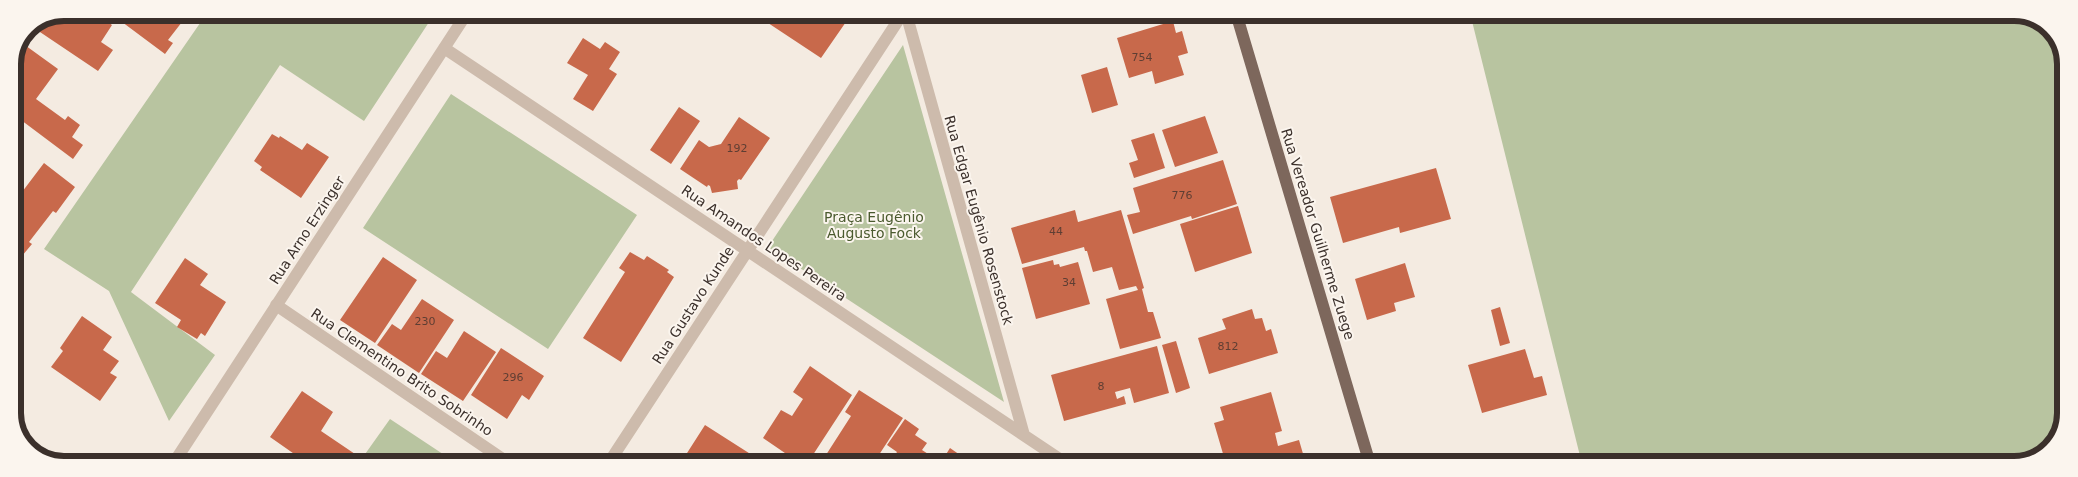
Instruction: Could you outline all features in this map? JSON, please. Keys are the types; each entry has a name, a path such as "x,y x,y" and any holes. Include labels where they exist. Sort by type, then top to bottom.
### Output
{"main road":[{"name":"Rua Vereador Guilherme Zuege","path":"1238,21 1368,456"}],"street":[{"name":"Rua Arno Erzinger","path":"178,456 462,21"},
{"name":"Rua Gustavo Kunde","path":"613,456 899,21"},
{"name":"Rua Edgar Eugênio Rosenstock","path":"906,21 1024,435"},
{"name":"Rua Amandos Lopes Pereira","path":"444,48 1055,456"},
{"name":"Rua Clementino Brito Sobrinho","path":"276,305 498,456"}],"green space":[{"path":"201,21 430,21 364,121 280,65 131,292 215,355 169,421 109,291 44,249"},
{"path":"1472,21 2013,21 2035,27 2046,36 2053,48 2057,62 2057,412 2053,429 2040,447 2027,453 2013,456 1580,456"},
{"name":"Praça Eugênio Augusto Fock","path":"903,45 1004,402 768,247"},
{"path":"451,94 637,215 548,349 363,228"},
{"path":"390,419 446,456 364,456"}],"building":[{"path":"106,21 112,25 101,42 113,50 98,71 38,31 56,22"},
{"path":"121,21 183,21 168,40 173,43 165,54"},
{"path":"765,21 847,21 821,58"},
{"path":"1173,21 1176,33 1182,31 1188,53 1178,56 1184,75 1155,84 1152,71 1129,78 1117,38"},
{"path":"583,38 600,49 605,42 620,52 609,69 617,74 593,111 573,99 588,75 567,63"},
{"path":"26,46 58,69 36,99 65,120 68,116 80,125 72,137 83,145 73,159 21,120 21,65"},
{"path":"1107,67 1118,105 1092,113 1081,75"},
{"path":"679,107 700,121 671,164 650,150"},
{"path":"1205,116 1218,153 1175,167 1162,130"},
{"path":"739,117 770,138 741,180 737,181 738,189 712,193 710,186 708,185 707,187 680,169 699,140 709,147 721,144"},
{"path":"1154,133 1165,168 1134,178 1129,163 1138,160 1131,140"},
{"path":"272,134 279,138 280,136 302,150 307,143 329,157 301,198 260,170 262,167 254,161"},
{"path":"1223,160 1237,204 1192,219 1191,216 1133,234 1127,215 1140,212 1133,188"},
{"path":"44,163 75,187 56,213 53,211 29,242 32,244 22,256 21,255 21,193"},
{"path":"1436,168 1451,219 1400,233 1399,227 1343,243 1330,197"},
{"path":"1238,206 1252,253 1195,272 1180,224"},
{"path":"1075,210 1078,222 1121,210 1144,288 1142,289 1148,312 1153,312 1161,338 1120,349 1106,299 1138,290 1136,286 1119,290 1112,267 1093,272 1084,247 1022,264 1011,228"},
{"path":"630,252 644,260 647,256 669,270 667,272 674,277 621,362 583,338 625,272 619,268"},
{"path":"383,257 417,280 375,343 340,320"},
{"path":"185,258 208,274 200,285 226,302 205,336 201,333 197,339 177,327 181,320 155,303"},
{"path":"1053,260 1054,265 1059,264 1060,267 1078,262 1090,304 1036,319 1022,268"},
{"path":"1405,263 1415,297 1394,303 1396,311 1367,320 1355,279"},
{"path":"422,299 454,320 419,373 377,345 392,324 401,330"},
{"path":"1500,307 1510,343 1500,346 1491,310"},
{"path":"1252,309 1255,319 1262,318 1266,331 1271,329 1278,353 1209,374 1198,338 1226,329 1222,319"},
{"path":"82,316 112,337 103,350 119,361 110,373 117,377 100,401 51,367 63,351 60,348"},
{"path":"464,331 496,352 463,401 421,374 436,351 447,358"},
{"path":"1176,341 1190,388 1176,393 1162,345"},
{"path":"1157,346 1169,393 1134,403 1130,388 1115,392 1117,399 1124,396 1126,404 1064,421 1051,375"},
{"path":"501,348 544,376 529,400 522,395 507,419 471,395"},
{"path":"1525,349 1534,378 1542,376 1547,395 1482,413 1468,365"},
{"path":"810,366 852,395 812,456 789,456 763,438 781,410 792,416 803,399 793,392"},
{"path":"859,390 903,418 878,456 825,456 851,416 845,412"},
{"path":"302,391 333,412 321,431 355,454 354,456 297,456 270,437"},
{"path":"1271,392 1282,431 1275,433 1278,446 1299,440 1304,456 1224,456 1214,423 1224,420 1220,407"},
{"path":"905,419 919,429 915,435 927,443 922,450 931,456 894,456 897,452 887,445"},
{"path":"705,425 752,455 751,456 685,456"},
{"path":"950,448 962,456 945,456"}]}
